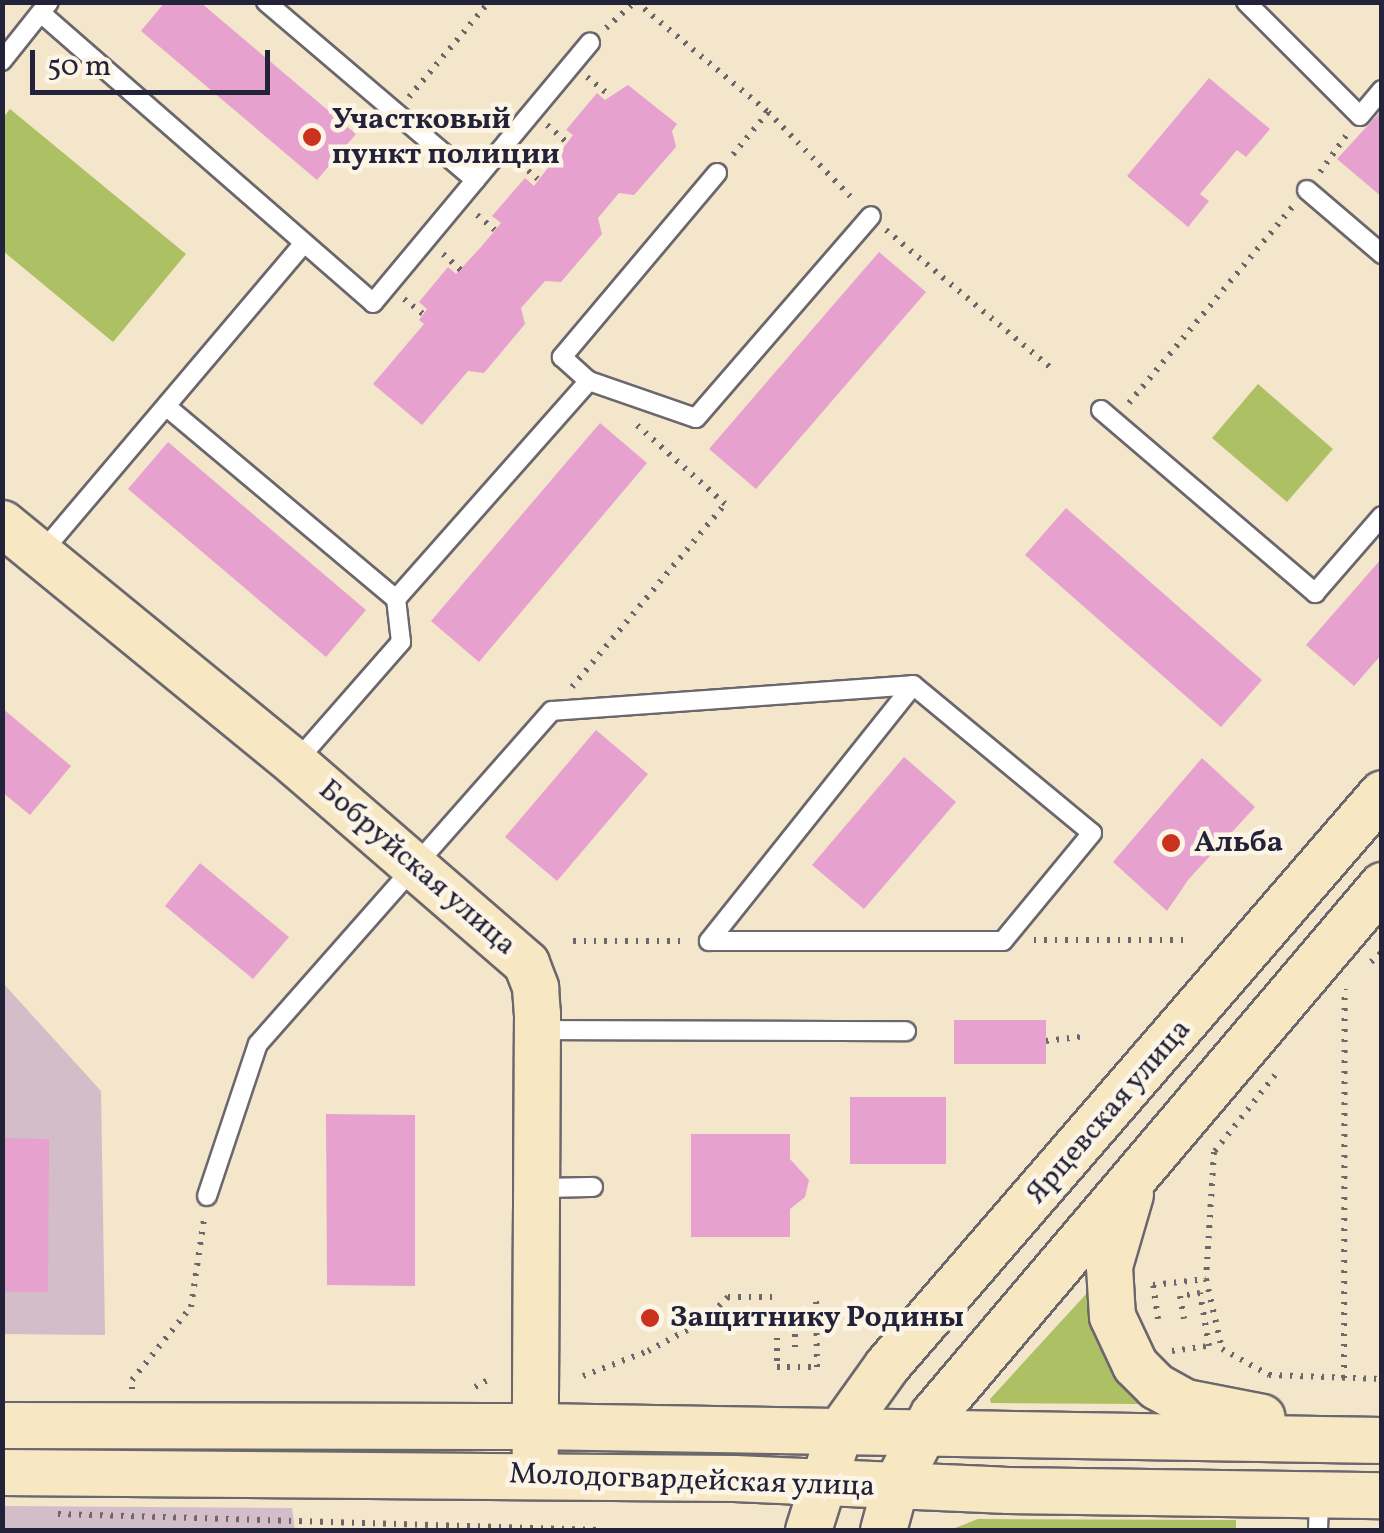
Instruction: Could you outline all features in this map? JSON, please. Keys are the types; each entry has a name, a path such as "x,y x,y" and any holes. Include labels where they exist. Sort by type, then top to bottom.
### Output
{"main road":[{"name":"Бобруйская улица","path":"2,523 295,763 526,962 535,987 537,1030 535,1476"},
{"name":"Ярцевская улица","path":"808,1530 820,1482 839,1432 900,1350 1382,793"},
{"name":"Ярцевская улица","path":"883,1530 895,1486 920,1434 969,1369 1375,906"},
{"path":"1138,1174 1119,1219 1109,1266 1112,1316 1135,1365 1156,1386 1185,1402 1336,1438"},
{"name":"Молодогвардейская улица","path":"2,1425 534,1426 1382,1440"},
{"name":"Молодогвардейская улица","path":"2,1472 820,1482 1318,1512 1382,1496"}],"lane":[{"path":"266,2 475,180"},
{"path":"1246,2 1360,116 1380,95"},
{"path":"2,62 46,8 303,244 373,302 590,43"},
{"path":"717,173 562,357 588,381 696,418 870,216"},
{"path":"1307,190 1382,254"},
{"path":"41,553 303,244"},
{"path":"396,599 588,381"},
{"path":"167,406 396,599 401,642 295,763"},
{"path":"1108,416 1316,593 1382,516"},
{"path":"709,940 913,684"},
{"path":"208,1196 258,1044 552,711 913,684 1092,834 1003,940 709,940"},
{"path":"537,1030 906,1030"},
{"path":"536,1188 594,1187"}],"path":[{"path":"396,112 489,2"},
{"path":"590,43 636,2 768,112 870,216 1050,367"},
{"path":"600,87 610,95"},
{"path":"717,173 768,112"},
{"path":"1108,416 1307,190 1360,116"},
{"path":"559,135 569,144"},
{"path":"529,172 538,180"},
{"path":"486,222 495,230"},
{"path":"452,263 461,270"},
{"path":"414,308 423,314"},
{"path":"552,711 726,504 588,381"},
{"path":"574,940 709,940"},
{"path":"1003,940 1188,940"},
{"path":"1344,1378 1345,987"},
{"path":"1046,1041 1084,1036"},
{"path":"1214,1152 1206,1278 1222,1349 1270,1375 1382,1379"},
{"path":"132,1390 132,1380 191,1307 208,1196"},
{"path":"1160,1335 1152,1285 1206,1278"},
{"path":"1164,1352 1209,1346 1200,1292 1180,1296 1184,1319"},
{"path":"795,1347 795,1327 776,1327 778,1368 817,1367 816,1296"},
{"path":"583,1376 704,1321 728,1297 773,1297"},
{"path":"41,1514 368,1528 601,1530"}],"shaded area":[{"path":"2,982 101,1091 105,1335 3,1334"},
{"path":"3,1506 292,1508 295,1530 3,1530"}],"green space":[{"path":"10,109 186,254 113,342 3,251 3,118"},
{"path":"1258,384 1333,449 1287,502 1212,438"},
{"path":"1088,1292 1108,1364 1139,1404 991,1403 990,1399"},
{"path":"978,1519 1236,1520 1236,1530 950,1530"}],"building":[{"path":"165,2 200,2 356,134 317,180 141,31"},
{"path":"1209,78 1270,129 1246,157 1237,150 1200,194 1209,201 1188,227 1127,176"},
{"path":"628,85 677,124 672,131 676,147 634,195 619,193 598,218 602,234 561,282 545,281 521,308 525,324 484,373 468,371 422,425 373,384 424,324 419,320 427,309 419,302 448,267 456,274 481,247 501,223 492,216 525,178 534,186 573,135 566,130 597,93 605,100"},
{"path":"1382,110 1382,197 1337,159"},
{"path":"879,252 926,292 756,489 709,449"},
{"path":"600,423 647,463 479,662 431,621"},
{"path":"168,442 366,610 326,657 128,489"},
{"path":"1066,508 1262,680 1221,727 1025,555"},
{"path":"1382,558 1382,654 1354,686 1306,645"},
{"path":"2,708 71,766 30,815 2,792"},
{"path":"596,730 648,774 557,881 505,837"},
{"path":"904,757 956,802 864,909 812,865"},
{"path":"1202,758 1255,807 1188,880 1167,911 1113,862"},
{"path":"200,863 289,937 253,979 165,906"},
{"path":"954,1020 1046,1020 1046,1064 954,1064"},
{"path":"850,1097 946,1097 946,1164 850,1164"},
{"path":"326,1114 415,1115 415,1286 327,1285"},
{"path":"691,1134 790,1134 790,1159 809,1180 805,1197 790,1209 790,1237 691,1237"},
{"path":"2,1138 49,1139 48,1292 2,1292"}],"place":[{"name":"Участковый пункт полиции","path":"312,137"},
{"name":"Альба","path":"1171,843"},
{"name":"Защитнику Родины","path":"650,1318"}]}
